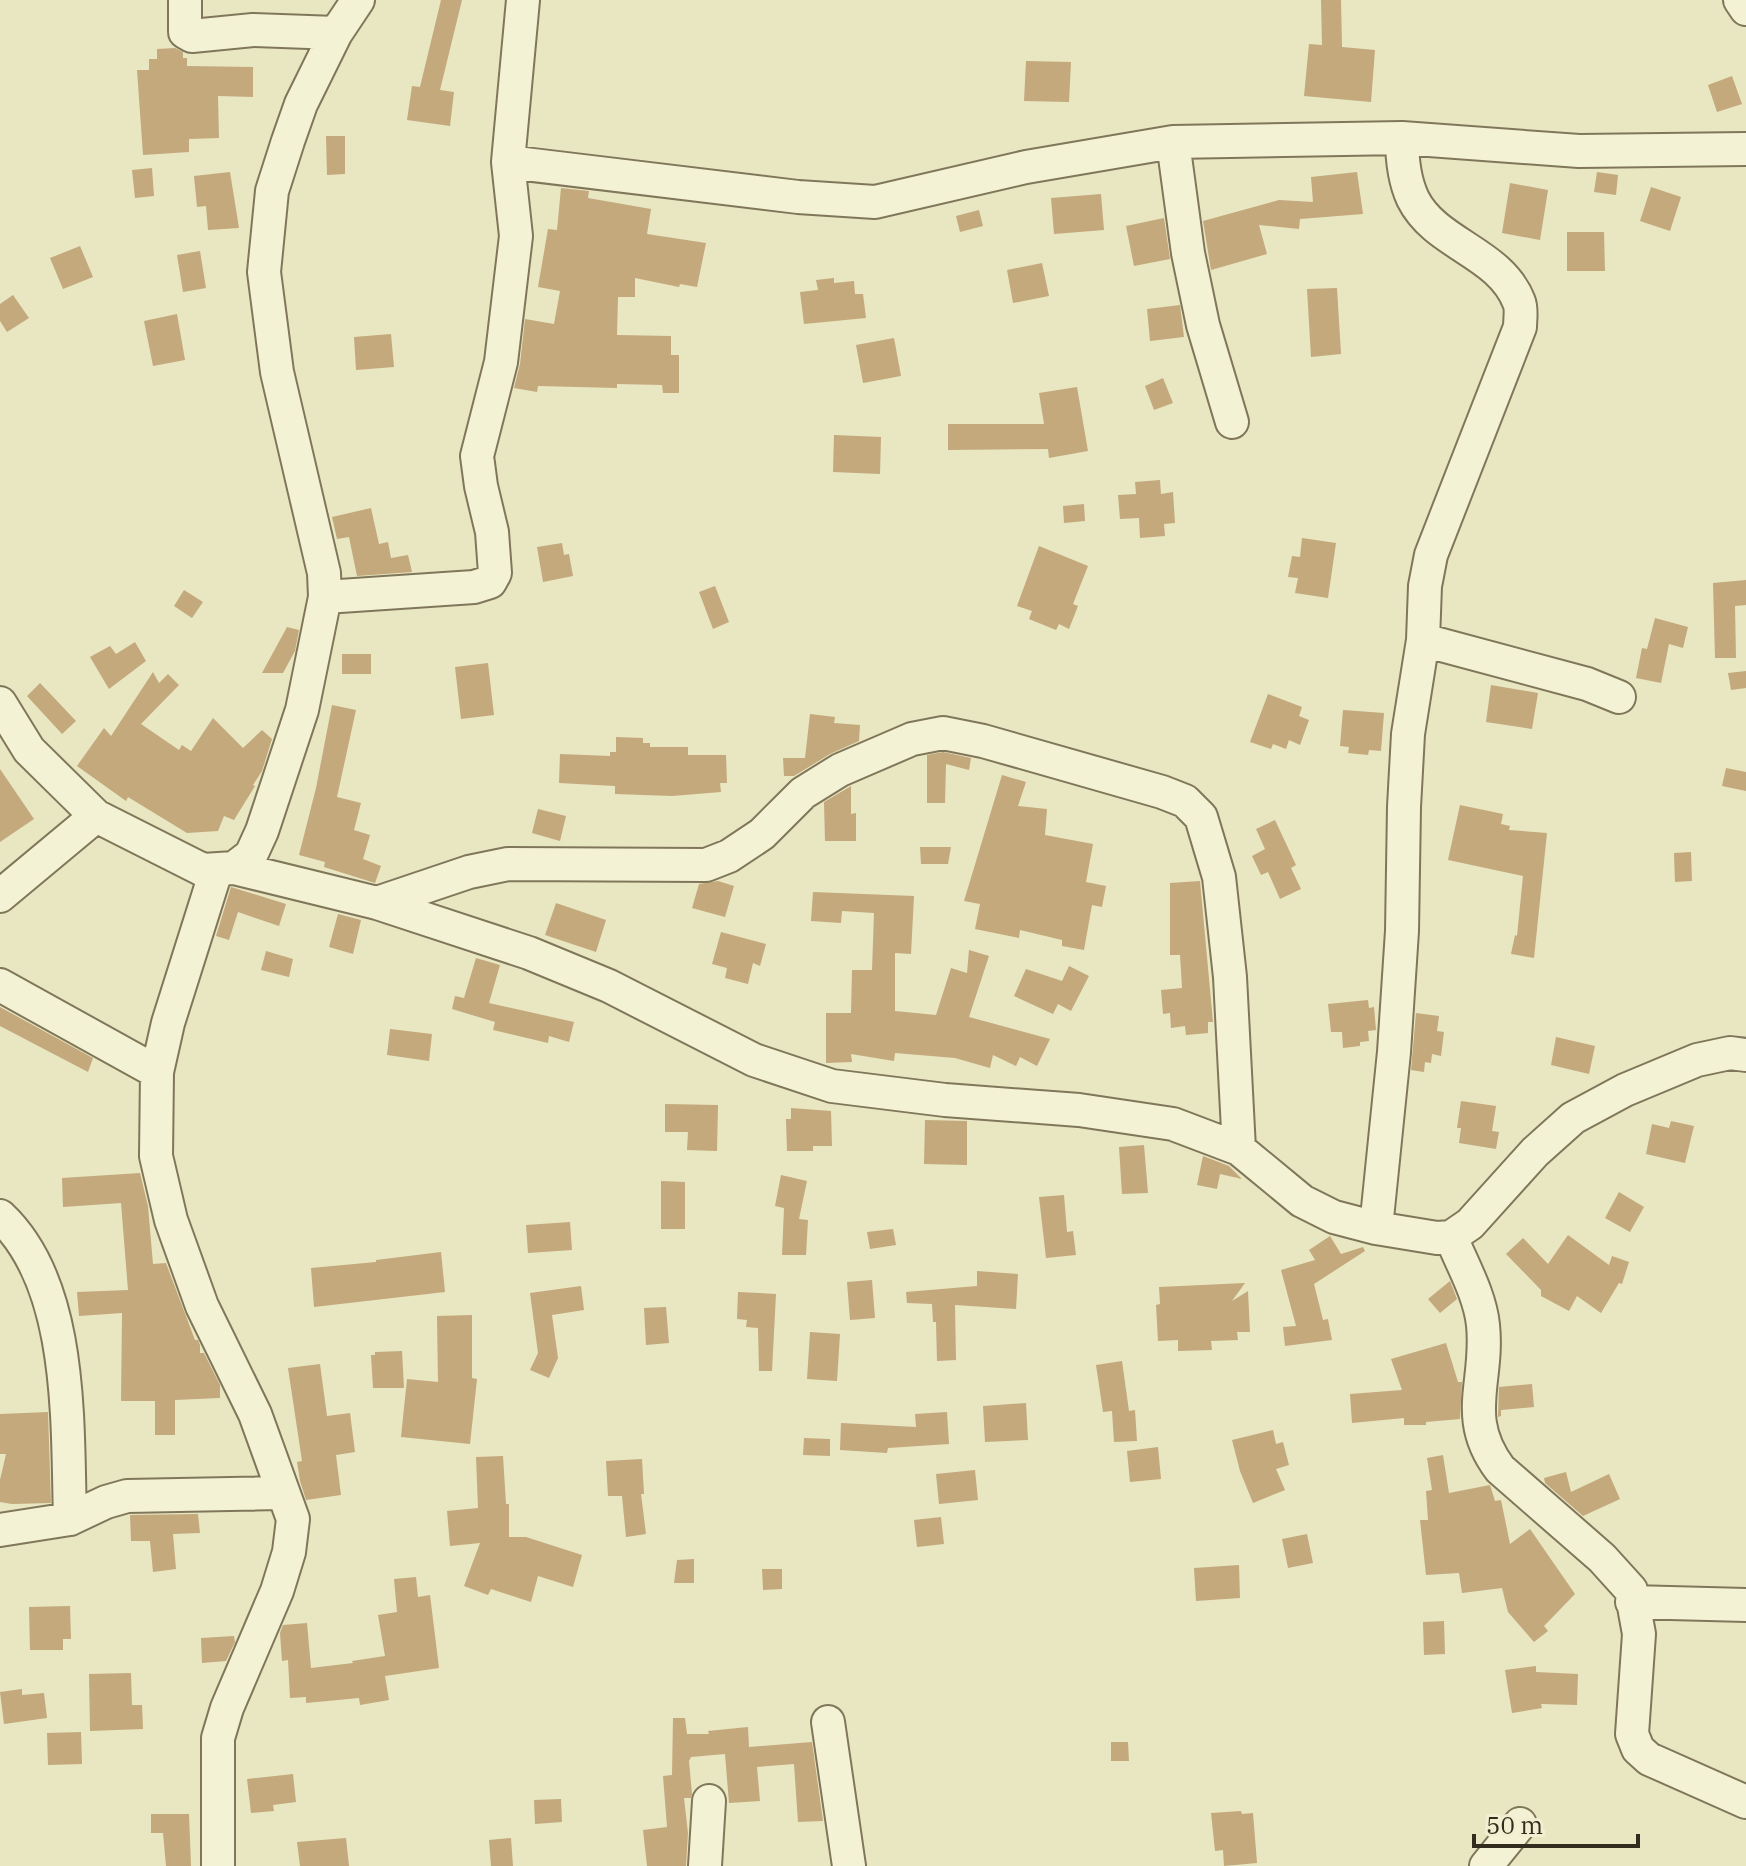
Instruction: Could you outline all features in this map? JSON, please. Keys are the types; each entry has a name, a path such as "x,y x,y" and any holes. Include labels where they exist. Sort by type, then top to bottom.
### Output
{"street":[{"path":"185,0 185,32 192,36 253,30 336,33"},
{"path":"218,1866 218,1738 227,1708 277,1591 289,1552 293,1519 255,1414 202,1306 171,1220 156,1156 157,1072 168,1023 225,870 251,855 262,831 302,710 325,597 324,573 277,372 264,272 272,191 301,104 336,33 358,0"},
{"path":"325,597 474,587 490,582 495,573 492,532 477,456 501,362 516,236 508,162 523,0"},
{"path":"1740,0 1746,9"},
{"path":"508,162 798,197 875,202 1026,167 1173,142 1402,138 1579,151 1746,149"},
{"path":"1376,1228 1394,1052 1402,931 1408,734 1423,640 1425,586 1431,555 1520,327 1520,304 1504,278 1484,259 1444,235 1414,201 1403,166 1402,138"},
{"path":"1173,142 1188,253 1203,325 1232,422"},
{"path":"1423,640 1587,684 1619,697"},
{"path":"0,703 29,750 96,816 203,870 225,870 377,903 529,953 609,986 754,1060 832,1086 945,1100 1079,1110 1173,1124 1239,1149 1302,1201 1334,1217 1376,1228 1437,1238 1451,1237 1470,1224 1535,1152 1573,1118 1625,1090 1697,1060 1730,1053 1746,1055"},
{"path":"377,903 469,872 508,864 706,865 729,856 762,834 803,793 840,770 912,739 943,733 983,741 1185,801 1201,817 1219,877 1230,977 1239,1149"},
{"path":"0,896 96,816"},
{"path":"0,985 157,1072"},
{"path":"0,1216 14,1229 35,1260 55,1326 66,1398 70,1519"},
{"path":"1451,1237 1483,1321 1479,1429 1487,1452 1500,1469 1602,1558 1631,1590 1639,1634 1632,1734 1638,1749 1649,1759 1746,1802"},
{"path":"0,1530 70,1519 127,1496 283,1493"},
{"path":"1632,1602 1746,1605"},
{"path":"828,1722 849,1866"},
{"path":"705,1866 709,1801"},
{"path":"1486,1866 1520,1824"}],"building":[{"path":"441,0 462,0 440,90 454,92 450,126 407,120 412,86 420,87"},
{"path":"1321,0 1341,0 1342,47 1375,50 1371,102 1304,96 1309,44 1322,45"},
{"path":"175,48 183,52 183,58 187,58 187,66 253,67 253,97 218,96 219,138 189,139 189,152 143,155 137,70 149,70 149,59 157,59 157,49"},
{"path":"1026,61 1071,62 1069,102 1024,101"},
{"path":"1732,76 1742,104 1717,112 1708,85"},
{"path":"326,136 345,136 345,174 327,175"},
{"path":"152,168 154,196 135,198 132,170"},
{"path":"230,172 239,228 208,230 206,206 197,207 194,176"},
{"path":"1357,172 1363,214 1300,219 1299,229 1259,225 1267,254 1211,270 1203,221 1279,200 1313,202 1311,177"},
{"path":"1597,172 1618,175 1616,195 1594,192"},
{"path":"1510,183 1548,190 1540,240 1502,233"},
{"path":"1651,187 1681,197 1670,231 1640,221"},
{"path":"561,188 589,191 588,198 651,209 647,234 706,243 697,287 680,284 679,287 635,278 635,297 618,297 617,335 671,336 671,355 679,355 679,393 663,393 662,385 617,384 617,388 538,386 537,392 514,388 525,319 554,324 560,291 538,287 548,229 557,230"},
{"path":"1101,194 1104,230 1054,234 1051,198"},
{"path":"979,210 983,226 960,232 956,216"},
{"path":"1164,218 1170,259 1134,266 1126,226"},
{"path":"1567,232 1604,232 1605,271 1567,271"},
{"path":"80,246 93,277 63,289 50,258"},
{"path":"200,251 206,288 183,292 177,255"},
{"path":"1042,263 1049,296 1013,303 1007,270"},
{"path":"834,278 834,283 854,281 855,294 863,294 866,318 804,324 800,292 818,290 816,280"},
{"path":"1337,288 1341,354 1311,357 1307,289"},
{"path":"13,295 29,318 7,332 0,321 0,304"},
{"path":"1180,305 1184,337 1150,341 1147,309"},
{"path":"177,314 185,360 153,366 144,321"},
{"path":"391,334 394,367 356,370 354,337"},
{"path":"894,338 901,376 863,383 856,345"},
{"path":"1163,378 1173,403 1154,410 1145,386"},
{"path":"1077,387 1088,451 1049,458 1048,449 948,450 948,424 1044,424 1039,393"},
{"path":"834,435 881,437 880,474 833,472"},
{"path":"1160,480 1161,494 1173,492 1175,523 1164,524 1165,536 1140,538 1139,518 1120,519 1118,495 1136,494 1135,482"},
{"path":"1084,504 1085,521 1064,523 1063,506"},
{"path":"371,508 379,544 388,542 391,558 408,555 412,572 357,576 349,537 337,539 332,517"},
{"path":"1302,538 1336,543 1328,598 1295,593 1298,578 1288,577 1292,556 1300,557"},
{"path":"562,543 564,555 569,554 573,576 543,582 537,547"},
{"path":"1039,546 1088,566 1073,604 1078,606 1069,629 1059,624 1056,630 1029,619 1032,611 1017,606"},
{"path":"1746,580 1746,605 1735,606 1736,658 1715,658 1713,583"},
{"path":"715,586 729,622 713,629 699,592"},
{"path":"184,590 203,602 192,618 174,606"},
{"path":"1655,618 1688,627 1683,648 1669,644 1661,683 1636,678 1642,648 1647,649"},
{"path":"287,627 299,630 295,651 283,673 262,673"},
{"path":"135,642 146,661 109,689 90,657 110,646 116,654"},
{"path":"342,654 371,654 371,674 342,674"},
{"path":"488,663 494,715 461,719 455,667"},
{"path":"1746,671 1746,688 1731,690 1728,673"},
{"path":"153,672 159,683 168,674 179,685 141,724 179,750 182,745 191,751 213,718 243,748 262,730 272,739 255,786 234,820 224,816 218,831 187,833 128,797 126,801 77,766 104,728 111,736"},
{"path":"40,683 76,721 62,734 27,696"},
{"path":"1491,685 1538,693 1532,729 1486,722"},
{"path":"1268,694 1302,707 1299,716 1309,720 1300,745 1289,740 1286,749 1273,744 1271,749 1250,742"},
{"path":"332,705 356,710 337,797 361,803 354,830 370,835 363,859 381,866 375,883 324,867 325,862 299,855"},
{"path":"1343,710 1384,713 1381,751 1369,750 1368,755 1348,753 1349,747 1340,746"},
{"path":"810,714 835,717 834,723 860,725 859,741 794,776 784,776 783,758 805,758"},
{"path":"616,737 643,738 643,743 650,743 650,747 688,747 688,755 726,755 727,783 720,783 721,792 672,796 615,794 615,786 559,783 560,754 610,756 610,752 616,752"},
{"path":"943,752 971,758 969,770 946,764 945,803 927,803 927,755"},
{"path":"1726,768 1746,772 1746,791 1722,786"},
{"path":"0,769 34,819 0,842"},
{"path":"1002,775 1026,782 1018,806 1047,809 1045,835 1093,844 1086,882 1106,886 1102,907 1092,905 1084,950 1062,946 1062,940 1020,930 1019,938 975,929 980,904 964,901"},
{"path":"851,786 851,814 856,813 856,841 825,841 824,802"},
{"path":"1460,805 1503,814 1501,824 1510,826 1509,830 1547,833 1534,958 1511,954 1517,936 1523,876 1448,860"},
{"path":"538,809 566,816 560,841 532,833"},
{"path":"1275,820 1296,865 1291,868 1301,889 1280,899 1268,872 1261,875 1252,856 1265,849 1256,829"},
{"path":"920,847 951,847 948,864 921,864"},
{"path":"1691,852 1692,881 1675,882 1674,853"},
{"path":"718,881 734,886 725,917 692,908 699,884"},
{"path":"1200,881 1213,1022 1208,1022 1208,1033 1186,1035 1185,1026 1171,1028 1170,1013 1163,1014 1161,990 1182,988 1180,955 1170,955 1170,883"},
{"path":"231,887 286,904 279,926 238,912 229,940 216,936"},
{"path":"813,892 914,896 911,954 895,953 895,1011 936,1015 951,968 967,973 969,950 989,956 969,1017 1050,1039 1037,1066 1020,1057 1016,1066 993,1055 990,1068 955,1058 895,1053 894,1061 851,1054 852,1062 826,1063 826,1013 851,1013 852,970 872,970 874,913 842,911 841,923 811,921"},
{"path":"556,903 606,920 596,952 545,935"},
{"path":"338,914 361,920 353,954 329,947"},
{"path":"721,932 766,944 760,966 753,963 748,984 725,978 727,968 712,964"},
{"path":"266,951 293,959 289,977 261,970"},
{"path":"476,958 500,965 489,1003 574,1022 569,1042 549,1036 548,1043 493,1030 495,1022 452,1009 455,996 464,998"},
{"path":"1069,966 1089,976 1071,1011 1058,1004 1053,1014 1014,996 1026,969 1062,981"},
{"path":"1368,1000 1369,1008 1374,1007 1376,1030 1368,1031 1369,1041 1360,1042 1360,1046 1343,1048 1342,1032 1331,1032 1328,1004"},
{"path":"0,1007 93,1058 88,1072 0,1026"},
{"path":"1416,1013 1439,1016 1437,1031 1444,1032 1441,1056 1432,1054 1431,1063 1425,1062 1424,1072 1411,1070"},
{"path":"390,1029 432,1034 429,1061 387,1055"},
{"path":"1556,1037 1595,1046 1589,1074 1551,1065"},
{"path":"1461,1101 1496,1106 1492,1131 1499,1132 1496,1149 1459,1143 1461,1128 1457,1128"},
{"path":"665,1104 718,1105 717,1151 687,1150 688,1132 665,1132"},
{"path":"791,1108 831,1111 832,1146 813,1146 813,1151 787,1151 786,1119 791,1119"},
{"path":"925,1120 967,1121 967,1165 924,1164"},
{"path":"1671,1121 1694,1126 1685,1163 1646,1154 1652,1124 1669,1128"},
{"path":"1144,1145 1148,1193 1122,1194 1119,1147"},
{"path":"1203,1156 1229,1166 1242,1179 1220,1174 1217,1189 1197,1185"},
{"path":"140,1173 148,1206 153,1264 166,1263 195,1340 200,1345 200,1353 204,1353 220,1385 220,1398 175,1400 175,1435 155,1435 155,1401 121,1401 122,1313 79,1316 77,1292 128,1290 121,1203 63,1207 62,1178"},
{"path":"781,1175 807,1181 799,1219 808,1220 806,1255 782,1255 784,1208 775,1206"},
{"path":"661,1181 685,1182 685,1229 661,1229"},
{"path":"1619,1192 1644,1207 1630,1232 1605,1218"},
{"path":"1064,1195 1067,1232 1073,1231 1076,1255 1046,1258 1039,1197"},
{"path":"570,1222 572,1250 528,1253 526,1225"},
{"path":"893,1229 896,1245 870,1249 867,1232"},
{"path":"1568,1235 1609,1265 1612,1256 1629,1262 1622,1284 1619,1283 1601,1313 1577,1296 1569,1311 1541,1296 1541,1290 1506,1254 1523,1238 1548,1264"},
{"path":"1330,1236 1341,1254 1363,1247 1365,1251 1314,1284 1323,1320 1328,1319 1332,1340 1285,1346 1283,1327 1296,1326 1281,1270 1315,1260 1309,1250"},
{"path":"441,1252 445,1292 314,1307 311,1268"},
{"path":"977,1271 1018,1274 1016,1309 955,1305 956,1360 937,1361 936,1322 933,1322 932,1304 907,1303 906,1292 977,1286"},
{"path":"872,1280 875,1318 850,1320 847,1282"},
{"path":"1450,1281 1457,1299 1440,1313 1428,1299"},
{"path":"1245,1283 1232,1301 1248,1291 1250,1332 1237,1332 1238,1340 1211,1341 1212,1350 1178,1351 1178,1340 1158,1341 1156,1305 1160,1304 1159,1287"},
{"path":"581,1286 584,1310 552,1315 558,1358 549,1378 530,1370 538,1353 530,1293"},
{"path":"738,1292 776,1294 772,1371 759,1371 758,1328 746,1327 747,1320 737,1319"},
{"path":"666,1307 669,1343 646,1345 644,1308"},
{"path":"472,1315 472,1378 477,1379 470,1444 401,1437 407,1379 438,1382 437,1316"},
{"path":"810,1332 840,1334 837,1381 807,1379"},
{"path":"1446,1343 1458,1382 1462,1382 1460,1419 1426,1422 1426,1425 1404,1425 1404,1418 1352,1423 1350,1394 1402,1390 1391,1359"},
{"path":"402,1351 404,1388 373,1388 371,1355 375,1352"},
{"path":"1122,1361 1129,1411 1135,1410 1137,1441 1114,1442 1112,1411 1103,1412 1096,1365"},
{"path":"320,1364 327,1416 350,1413 355,1452 336,1455 341,1495 306,1500 297,1462 302,1461 288,1368"},
{"path":"1532,1384 1534,1407 1501,1410 1498,1417 1499,1387"},
{"path":"1026,1403 1028,1440 985,1442 983,1406"},
{"path":"48,1412 51,1503 0,1502 0,1480 6,1454 0,1454 0,1414"},
{"path":"947,1412 949,1444 888,1448 887,1453 840,1450 841,1423 916,1427 915,1414"},
{"path":"1273,1430 1276,1444 1283,1442 1289,1465 1276,1469 1285,1490 1253,1503 1232,1440"},
{"path":"804,1438 830,1439 830,1456 803,1455"},
{"path":"1158,1447 1161,1479 1130,1482 1127,1451"},
{"path":"1443,1455 1449,1493 1490,1485 1495,1501 1501,1500 1510,1544 1530,1529 1575,1594 1544,1626 1548,1631 1534,1642 1508,1612 1502,1588 1462,1593 1459,1573 1426,1575 1420,1520 1428,1520 1426,1491 1432,1490 1427,1458"},
{"path":"503,1456 506,1504 509,1504 509,1537 526,1537 582,1555 573,1587 538,1576 531,1602 491,1589 488,1595 464,1586 480,1543 450,1546 447,1511 478,1508 476,1457"},
{"path":"642,1459 644,1494 641,1494 646,1534 626,1537 622,1496 608,1496 606,1461"},
{"path":"975,1470 978,1500 939,1504 936,1474"},
{"path":"1566,1472 1571,1492 1609,1474 1620,1499 1583,1516 1545,1483 1544,1478"},
{"path":"198,1514 200,1533 173,1534 176,1569 153,1572 150,1541 131,1541 130,1515"},
{"path":"941,1517 944,1544 917,1547 914,1520"},
{"path":"1307,1534 1313,1563 1288,1568 1282,1539"},
{"path":"694,1559 694,1583 674,1583 677,1560"},
{"path":"1239,1565 1240,1598 1196,1601 1194,1568"},
{"path":"762,1569 782,1569 782,1589 763,1590"},
{"path":"416,1577 418,1597 430,1595 439,1668 385,1676 389,1700 360,1705 359,1698 306,1703 306,1697 290,1698 288,1660 282,1661 280,1633 283,1625 307,1623 311,1668 385,1656 378,1615 397,1612 394,1579"},
{"path":"70,1606 71,1639 63,1639 63,1650 30,1650 29,1607"},
{"path":"1444,1621 1445,1654 1424,1655 1423,1622"},
{"path":"234,1636 235,1642 226,1661 202,1663 201,1638"},
{"path":"1536,1666 1536,1672 1578,1674 1577,1705 1541,1704 1542,1708 1512,1713 1505,1670"},
{"path":"131,1673 132,1705 142,1705 143,1729 90,1731 89,1674"},
{"path":"22,1689 22,1695 44,1693 47,1718 4,1724 0,1692"},
{"path":"673,1718 685,1718 687,1734 709,1734 708,1731 748,1727 749,1747 812,1742 823,1821 798,1822 794,1764 757,1767 760,1801 729,1803 725,1754 691,1757 692,1794 691,1798 684,1798 688,1833 686,1866 647,1866 643,1830 667,1827 663,1776 672,1775"},
{"path":"81,1732 82,1764 48,1765 47,1733"},
{"path":"1111,1742 1128,1742 1129,1761 1111,1761"},
{"path":"293,1774 296,1802 273,1805 274,1811 251,1813 247,1779"},
{"path":"561,1799 562,1822 535,1824 534,1800"},
{"path":"1241,1811 1242,1814 1253,1813 1257,1863 1224,1866 1223,1850 1215,1851 1211,1813"},
{"path":"151,1814 189,1814 191,1866 166,1866 163,1833 151,1833"},
{"path":"346,1838 349,1866 300,1866 297,1842"},
{"path":"511,1838 513,1866 491,1866 489,1840"}]}
